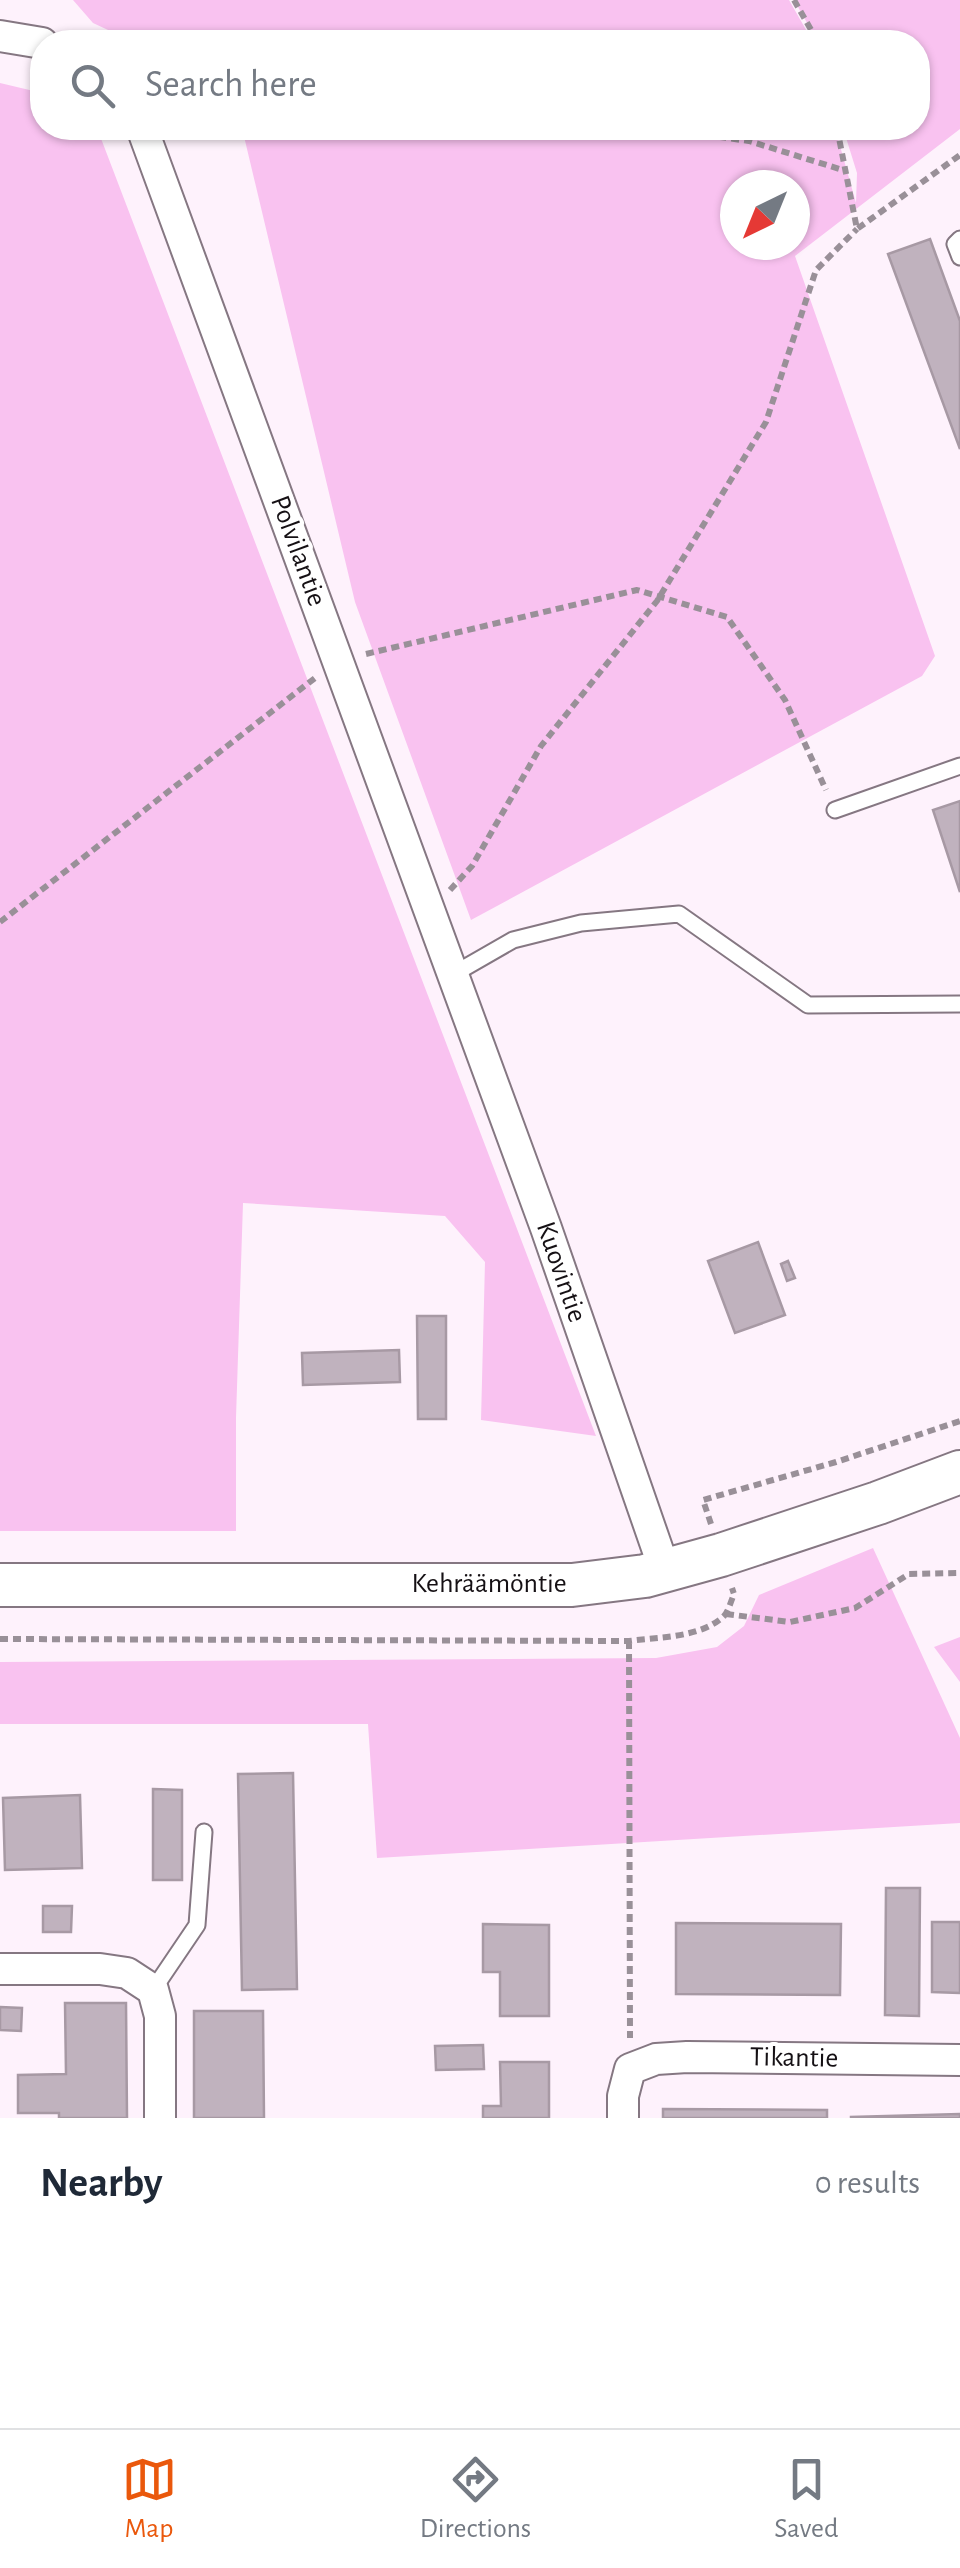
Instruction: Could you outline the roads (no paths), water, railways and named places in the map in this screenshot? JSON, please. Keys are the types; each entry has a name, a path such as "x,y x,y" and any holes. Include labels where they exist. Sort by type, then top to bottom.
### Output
{"street":[{"path":"0,36 30,41"},
{"name":"Polvilantie","path":"146,140 452,974"},
{"name":"Kuovintie","path":"452,974 546,1228 665,1571"},
{"name":"Kehräämöntie","path":"0,1585 572,1584 632,1578 860,1509 960,1472"},
{"path":"0,1970 100,1969 126,1973 153,1990 160,2016 160,2118"},
{"name":"Tikantie","path":"624,2118 623,2096 630,2069 656,2059 960,2060"}],"lane":[{"path":"960,239 955,244 960,257"},
{"path":"835,810 960,766"},
{"path":"452,974 513,940 581,922 679,914 808,1004 960,1004"},
{"path":"153,1990 197,1924 204,1832"}]}
